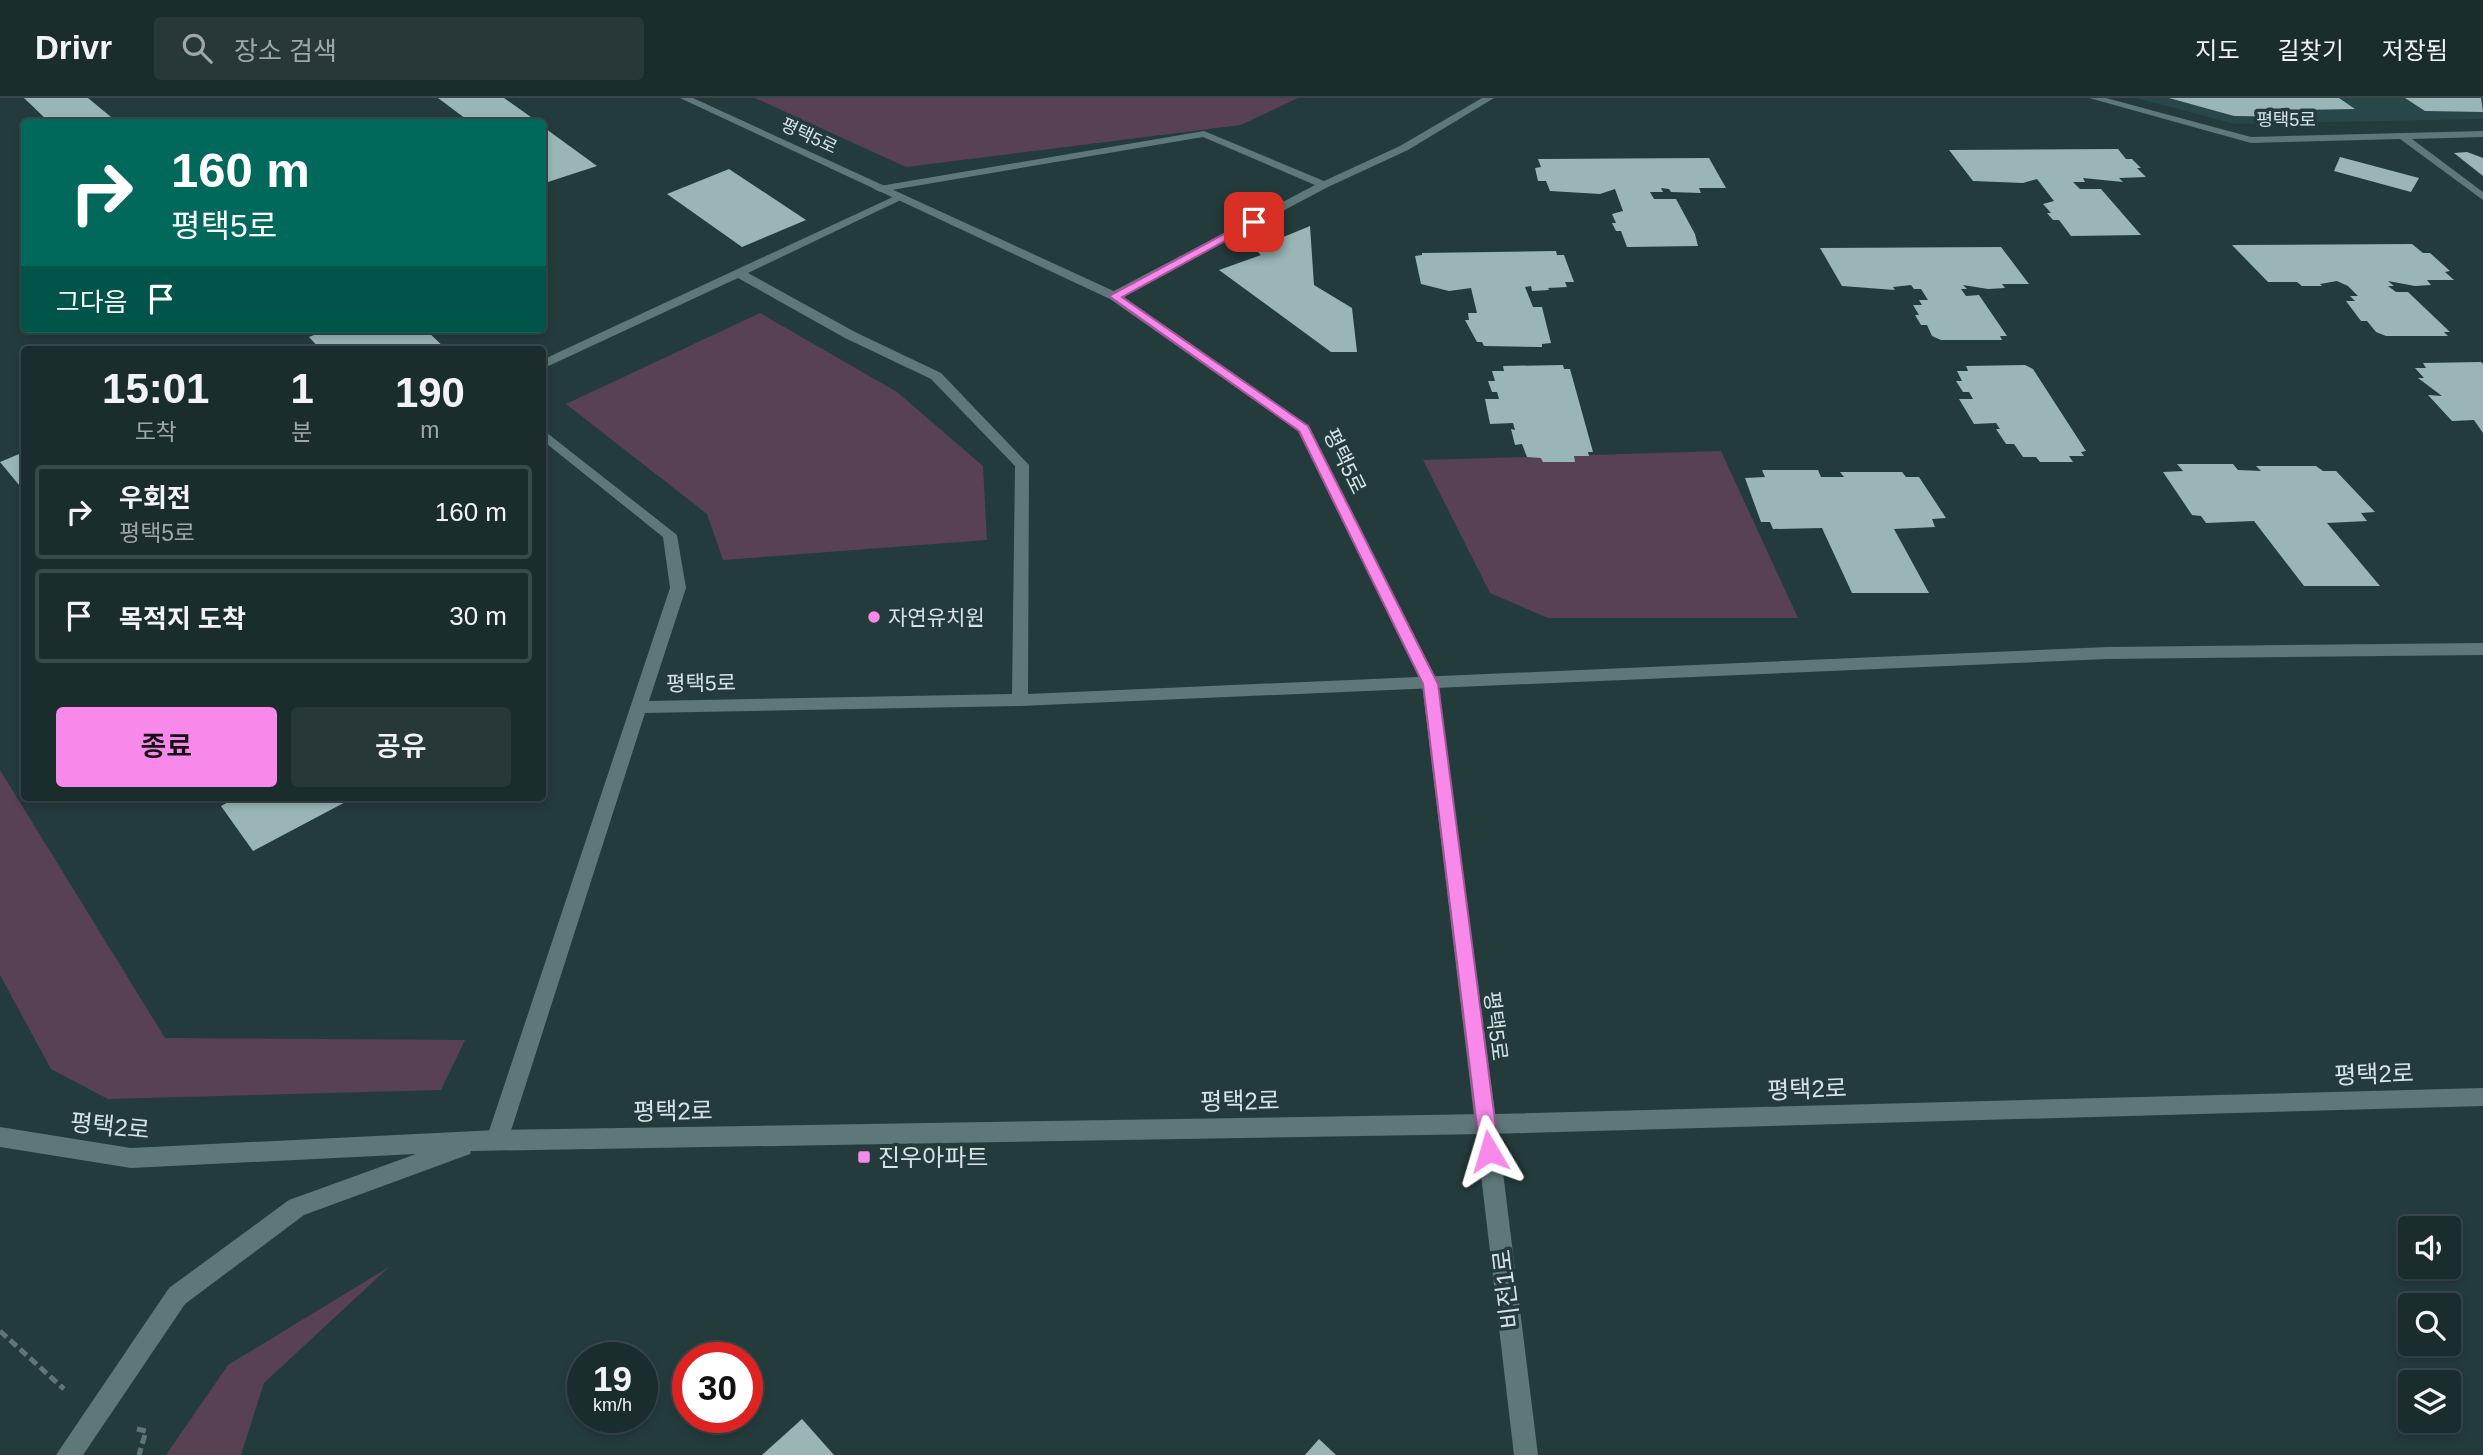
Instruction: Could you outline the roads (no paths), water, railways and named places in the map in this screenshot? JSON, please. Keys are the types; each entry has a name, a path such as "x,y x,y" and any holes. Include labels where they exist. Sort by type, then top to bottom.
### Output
{"street":[{"name":"평택5로","path":"685,98 1114,296 1304,429 1430,684 1486,1124"},
{"path":"1114,296 1324,185 1404,148 1489,98"},
{"name":"평택5로","path":"2094,98 2251,140 2483,135"},
{"path":"880,189 1204,134 1324,185"},
{"path":"2404,138 2483,197"},
{"path":"546,363 899,198"},
{"path":"738,273 850,335 936,376 1022,465 1020,700"},
{"name":"평택5로","path":"546,435 670,535 678,588 641,707 1020,700 1430,684"},
{"path":"1430,684 2107,653 2483,649"},
{"path":"68,1455 177,1296 297,1207 488,1140 641,707"},
{"name":"평택2로","path":"0,1137 131,1158 488,1140 1486,1124 2483,1097"},
{"name":"비전1로","path":"1486,1124 1526,1455"}],"place":[{"name":"자연유치원","path":"874,617"},
{"name":"진우아파트","path":"864,1157"}]}
